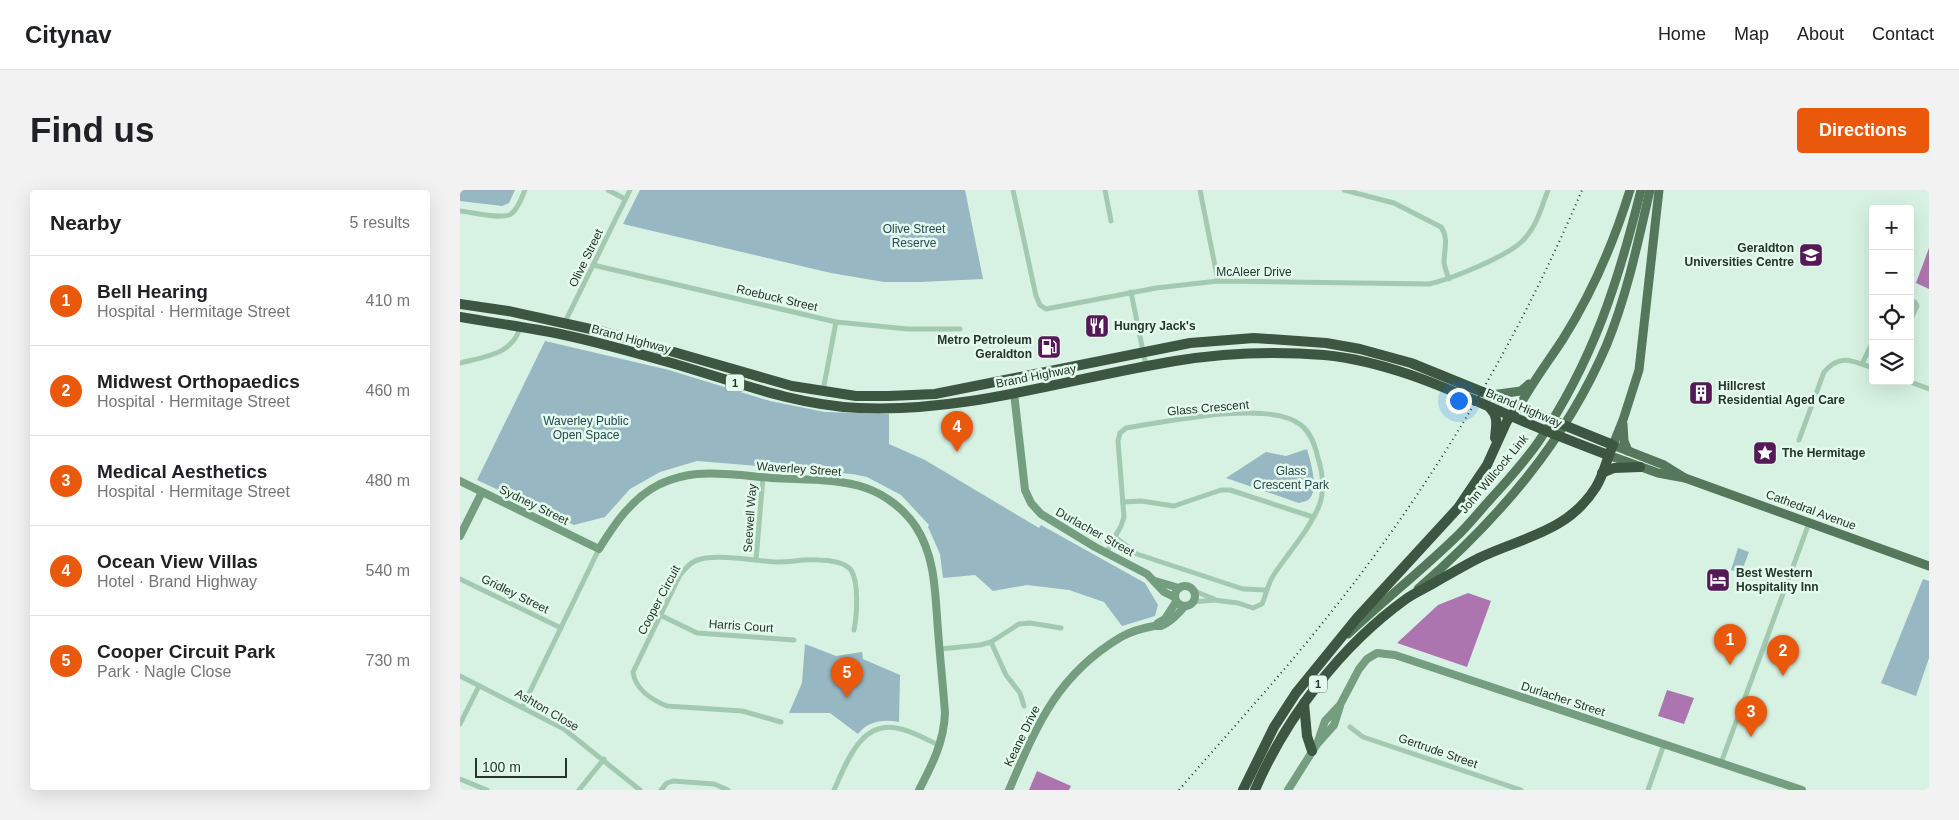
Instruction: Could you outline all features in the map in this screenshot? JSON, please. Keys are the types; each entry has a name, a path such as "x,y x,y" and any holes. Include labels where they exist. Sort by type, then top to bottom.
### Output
{"highway":[{"name":"Brand Highway","path":"460,304 565,322 653,345 759,378 822,392 881,396 936,394 1012,380 1144,351 1190,343 1254,338 1326,343 1360,349 1411,363 1474,388"},
{"name":"Brand Highway","path":"460,317 560,334 674,364 758,390 819,404 888,409 922,408 1014,393 1179,360 1247,354 1327,355 1395,370 1608,455"},
{"name":"Cathedral Avenue","path":"1474,388 1613,445"},
{"name":"1","path":"1486,405 1496,413 1494,446"},
{"path":"1510,416 1519,406"},
{"name":"1","path":"1242,790 1274,727 1296,693 1357,618 1458,508 1487,465 1494,446 1510,416"},
{"name":"1","path":"1256,790 1282,737 1304,703 1348,650 1406,599 1479,558 1539,535 1564,521 1579,508 1596,486 1613,445"},
{"path":"1602,472 1614,468 1640,467"},
{"path":"1304,703 1307,736 1315,748"}],"main road":[{"path":"1519,406 1563,338 1594,284 1630,190"},
{"name":"John Willcock Link","path":"1334,648 1456,537 1517,469 1538,442 1558,412 1586,361 1609,305 1626,252 1641,190"},
{"name":"John Willcock Link","path":"1406,599 1442,568 1508,501 1549,448 1588,384 1607,343 1624,294 1650,190"},
{"path":"1613,445 1639,370 1659,190"},
{"path":"1490,394 1521,391 1535,379"},
{"path":"1623,420 1624,441 1628,450"},
{"name":"Cathedral Avenue","path":"1613,445 1664,465 1685,478"},
{"name":"Cathedral Avenue","path":"1608,455 1658,473 1685,478 1929,566"}],"street":[{"path":"460,211 500,216 510,215 516,209 525,190"},
{"path":"608,190 625,199"},
{"name":"Olive Street","path":"560,334 630,190"},
{"name":"McAleer Drive","path":"1013,190 1036,296 1040,305 1046,309 1054,309 1131,292 1218,281 1429,284 1448,279 1511,250 1525,239 1537,221 1548,190"},
{"path":"1104,190 1111,221"},
{"path":"1200,190 1218,281"},
{"path":"1344,190 1394,203 1440,227 1445,232 1444,264 1448,279"},
{"name":"Roebuck Street","path":"593,265 836,322 908,329 960,329"},
{"path":"1131,292 1146,366"},
{"path":"1914,301 1917,306 1914,313"},
{"path":"822,392 836,322"},
{"path":"460,363 499,353 516,340 520,327"},
{"path":"1862,364 1869,352"},
{"path":"1799,440 1824,372 1830,365 1844,360 1869,367"},
{"name":"Durlacher Street","path":"1012,380 1025,490 1031,503 1041,514 1106,553 1134,566 1155,580 1179,588"},
{"path":"1914,383 1929,389"},
{"name":"Glass Crescent","path":"1106,553 1124,517 1118,441 1120,433 1126,428 1227,414 1271,414 1287,417 1300,424 1309,433 1316,447 1323,477 1322,494 1313,517 1266,590 1262,604 1253,608 1238,603 1214,600"},
{"name":"Waverley Street","path":"522,706 599,549 614,524 627,508 643,494 660,484 697,474 840,483 866,488 880,494 907,515 925,544 933,568 945,729 940,746 919,790"},
{"name":"Seewell Way","path":"756,560 763,477"},
{"name":"Sydney Street","path":"460,481 599,549"},
{"path":"1124,502 1141,501 1174,506 1221,490 1230,490 1313,517"},
{"path":"460,536 482,492"},
{"path":"1721,763 1809,522"},
{"name":"Durlacher Street","path":"1115,537 1137,554 1243,589 1266,590"},
{"name":"Cooper Circuit","path":"780,722 742,711 668,706 658,702 639,688 632,672 680,575 689,564 701,559 716,558 779,562 819,560 842,563 850,568 854,576 857,614 854,630"},
{"name":"Gridley Street","path":"460,579 560,628"},
{"name":"Durlacher Street","path":"1155,580 1164,592 1175,600"},
{"path":"1186,586 1214,600 1193,602 1185,606 1175,600 1179,588 1186,586"},
{"path":"1192,590 1194,594 1193,602"},
{"name":"Keane Drive","path":"1154,626 1165,618 1175,600"},
{"name":"Keane Drive","path":"1009,790 1038,724 1050,703 1082,665 1105,646 1126,634 1154,626 1161,626 1170,621 1185,606"},
{"name":"Harris Court","path":"660,615 697,633 794,640"},
{"path":"940,649 991,642 1019,624 1030,622 1061,628"},
{"path":"991,642 1006,676 1020,694 1024,706"},
{"name":"Durlacher Street","path":"1288,790 1315,748 1334,725 1340,704 1359,669 1367,659 1377,653 1403,658 1802,790"},
{"name":"Ashton Close","path":"460,676 564,729 604,759 640,790"},
{"path":"460,724 479,686"},
{"path":"834,790 857,744 865,735 876,729 890,727 902,729 940,746"},
{"name":"Gertrude Street","path":"1350,727 1363,736 1521,790"},
{"path":"1648,790 1664,744"},
{"path":"579,790 604,759"},
{"path":"460,779 487,790"},
{"path":"661,790 667,783 673,781 714,784 728,790"}],"green space":[{"path":"460,190 515,190 509,203 502,206 460,201"},
{"name":"Olive Street Reserve","path":"640,190 965,190 983,279 884,282 831,273 623,224"},
{"name":"Waverley Public Open Space","path":"545,341 669,370 770,401 825,412 889,414 889,444 925,460 1039,528 1041,525 1145,583 1158,605 1155,616 1122,626 1104,602 1069,590 1027,585 993,591 975,575 943,578 940,554 928,527 929,525 901,495 867,477 852,474 697,461 660,472 630,489 605,517 574,525 477,480"},
{"name":"Glass Crescent Park","path":"1307,449 1314,481 1313,493 1308,500 1299,503 1226,478 1266,452 1286,456"},
{"path":"1738,548 1749,552 1741,573 1731,570"},
{"path":"1923,579 1929,581 1929,658 1916,696 1881,683"},
{"path":"805,644 836,656 862,652 863,659 900,675 899,722 876,722 866,726 858,734 830,713 789,713 802,683"}],"shaded area":[{"path":"1929,248 1929,289 1916,283"},
{"path":"1468,593 1491,601 1467,667 1397,643 1438,605"},
{"path":"1667,690 1694,698 1684,724 1658,716"},
{"path":"1037,771 1071,786 1069,790 1029,790"}],"railway":[{"path":"1179,790 1307,643 1363,571 1435,468 1468,415 1529,304 1582,190"}],"place":[{"name":"Geraldton Universities Centre","path":"1811,255"},
{"name":"Hungry Jack's","path":"1097,326"},
{"name":"Metro Petroleum Geraldton","path":"1049,347"},
{"name":"Hillcrest Residential Aged Care","path":"1701,393"},
{"name":"Ocean View Villas","path":"957,452"},
{"name":"The Hermitage","path":"1765,453"},
{"name":"Best Western Hospitality Inn","path":"1718,580"},
{"name":"Bell Hearing","path":"1730,665"},
{"name":"Midwest Orthopaedics","path":"1783,676"},
{"name":"Cooper Circuit Park","path":"847,698"},
{"name":"Medical Aesthetics","path":"1751,737"}]}
